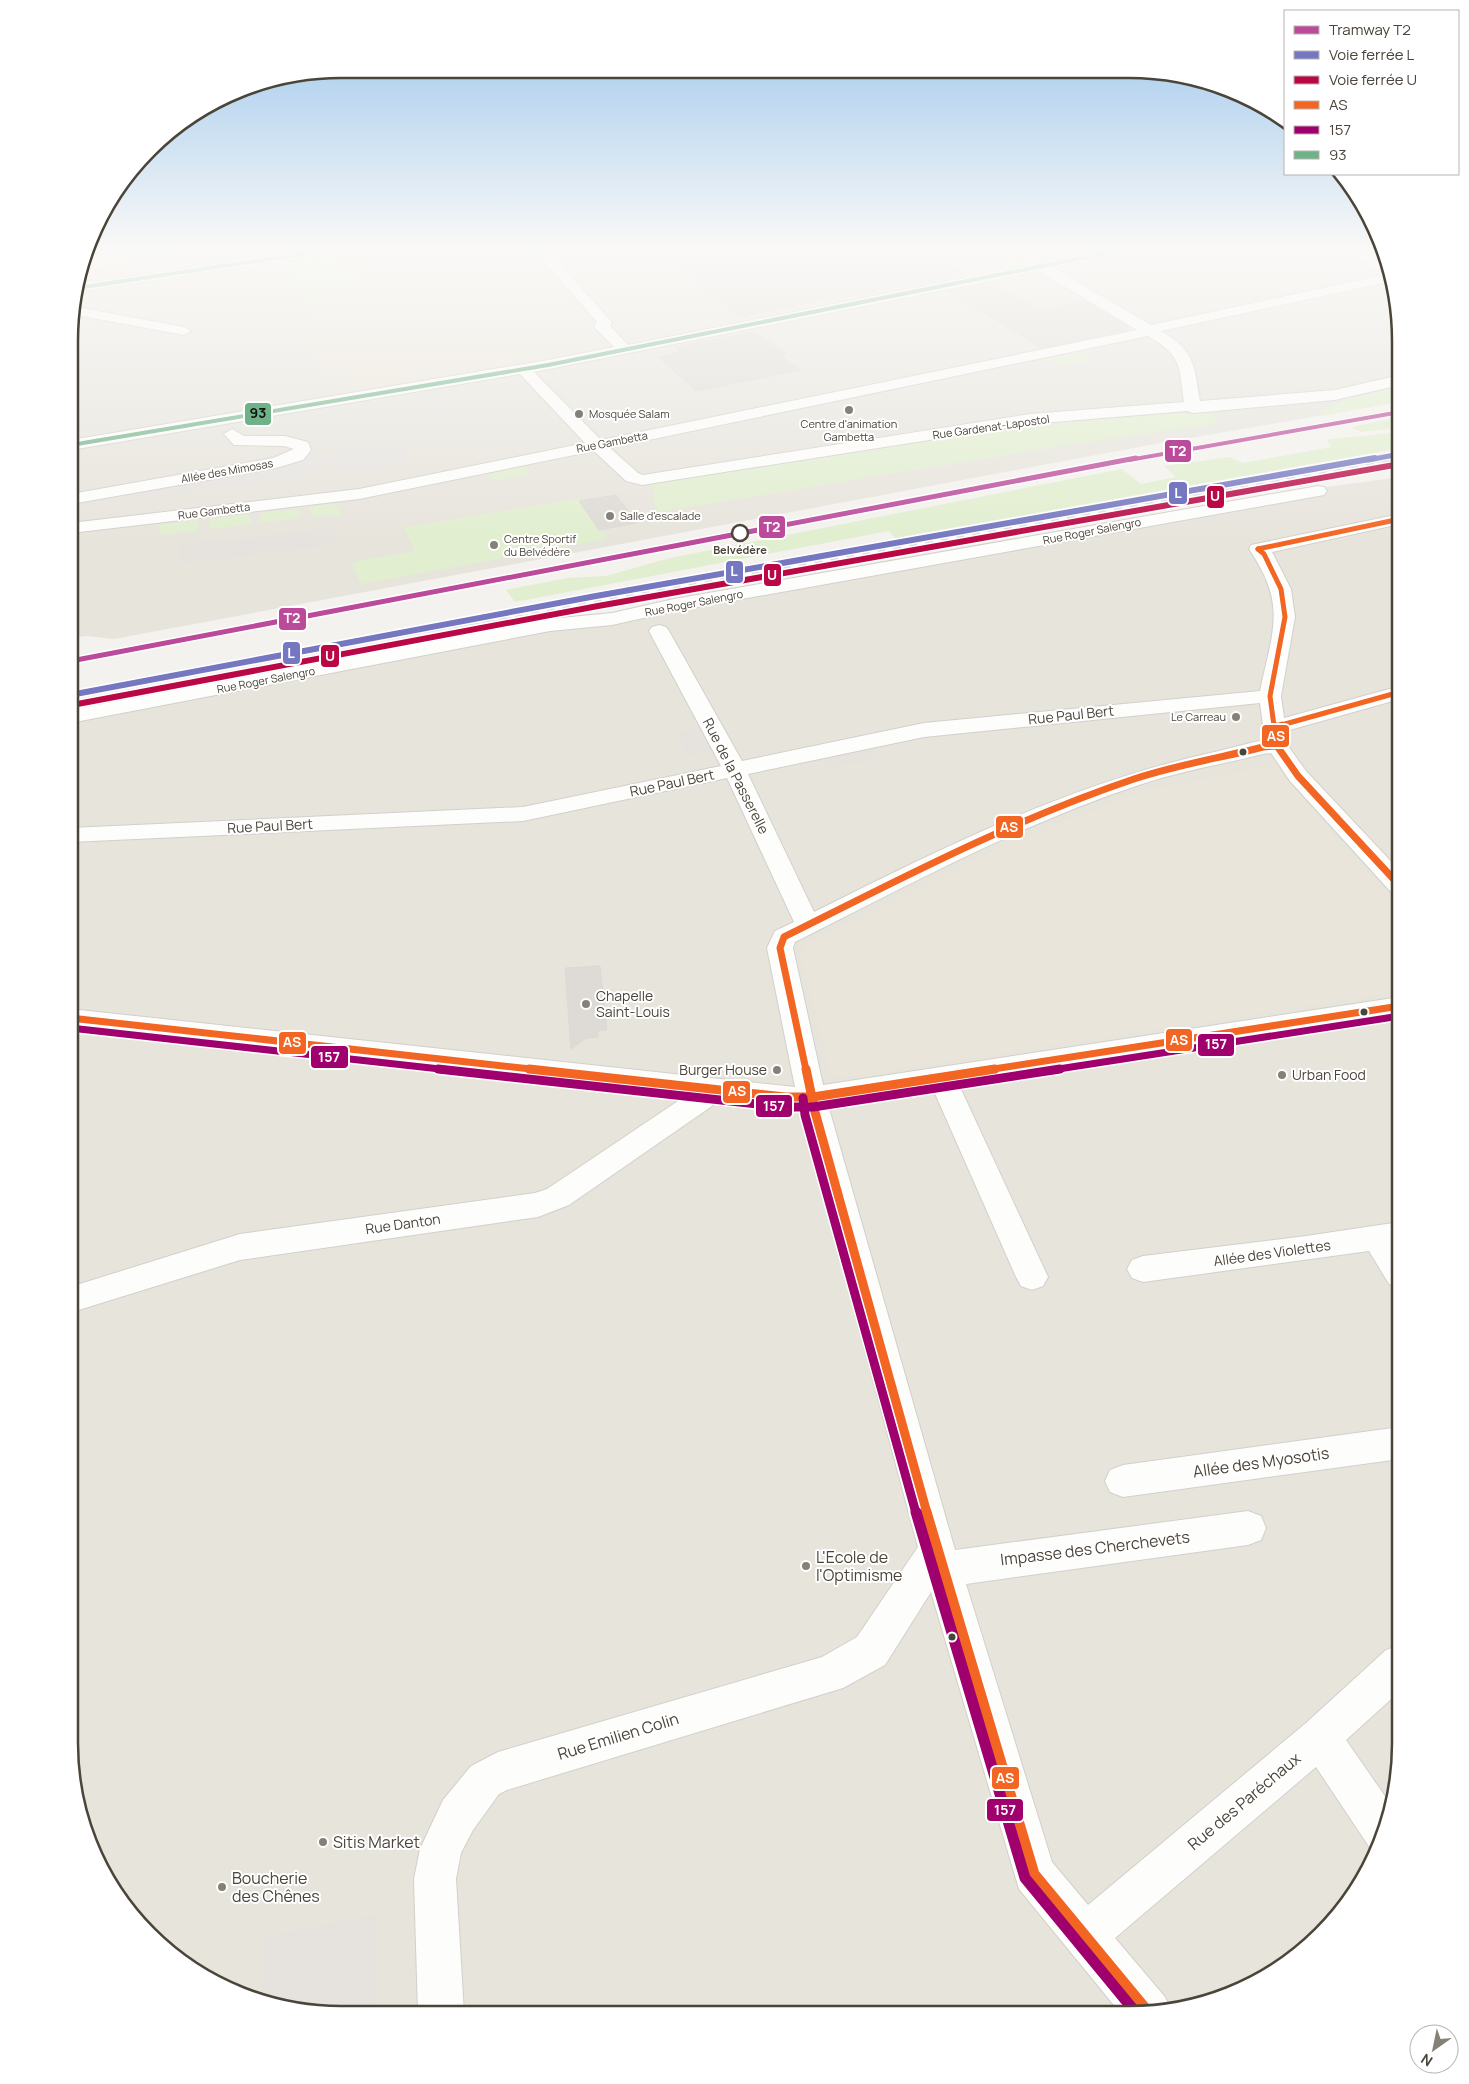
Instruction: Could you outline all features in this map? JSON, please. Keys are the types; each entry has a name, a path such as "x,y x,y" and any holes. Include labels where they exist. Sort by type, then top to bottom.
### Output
{"street":[{"path":"78,444 228,426 629,349"},
{"name":"Rue Gambetta","path":"78,527 359,494 1069,349"},
{"path":"1176,349 1186,362 1193,408"},
{"path":"523,369 597,445"},
{"name":"Rue Gardenat-Lapostol","path":"597,445 632,477 642,480 1030,419 1193,408 1335,395 1392,382"},
{"name":"Allée des Mimosas","path":"78,498 276,463 297,456 303,450 302,446 293,442 240,441 228,426"},
{"name":"Rue Roger Salengro","path":"78,715 550,626 577,625 608,620 674,605 1318,491"},
{"path":"1392,521 1258,549 1264,554 1281,589 1285,616 1270,696 1276,737 1298,776 1392,877"},
{"name":"Rue de la Passerelle","path":"658,631 735,770 808,925"},
{"path":"1143,2006 1034,1874 940,1559 815,1112 780,948 784,937 977,841 1121,783 1263,747 1276,737 1392,695"},
{"name":"Rue Paul Bert","path":"78,835 523,814 924,730 1270,696"},
{"path":"78,1019 654,1080 785,1097 813,1097 1392,1007"},
{"path":"942,1078 1032,1277"},
{"name":"Rue Danton","path":"78,1298 240,1248 538,1205 558,1197 702,1099 705,1088"},
{"path":"1388,1236 1392,1249"},
{"name":"Allée des Violettes","path":"1143,1269 1306,1249 1388,1236"},
{"name":"Allée des Myosotis","path":"1123,1481 1392,1444"},
{"name":"Impasse des Cherchevets","path":"940,1559 1248,1528"},
{"name":"Rue Emilien Colin","path":"441,2006 435,1879 441,1849 458,1814 486,1780 498,1772 829,1674 871,1651 940,1559"},
{"name":"Rue des Paréchaux","path":"1084,1936 1320,1736 1392,1671"},
{"path":"1320,1736 1379,1824"}],"shaded area":[{"path":"78,349 1392,349 1392,403 1144,446 114,639 78,637"},
{"path":"310,349 591,349 357,390 346,374 326,377"},
{"path":"435,389 451,410 428,414 413,392"},
{"path":"397,437 412,461 347,473 335,471 328,464 316,466 318,472 305,474 306,478 109,501 107,493 301,453 318,454 378,443 377,440"},
{"path":"1392,478 1392,1744 1389,1778 1378,1828 1356,1875 1337,1904 1315,1930 1289,1952 1260,1971 1213,1993 1197,1998 1146,2006 323,2006 272,1998 256,1993 209,1971 180,1952 154,1930 132,1904 113,1875 91,1828 86,1812 78,1761 78,712 763,585 1319,488"},
{"path":"334,527 336,545 178,564 179,546"},
{"path":"705,728 716,750 688,756 676,733"},
{"path":"870,750 876,760 827,768 823,760"},
{"path":"1273,766 1392,899 1392,992 842,1078 831,1073 801,953 808,943 1016,840 1146,790"},
{"path":"377,1914 375,2006 323,2006 262,1995 263,1937"}],"green space":[{"path":"1080,352 1093,361 1058,366 1047,359"},
{"path":"1392,388 1392,403 1321,416 1319,414 1344,400"},
{"path":"1206,412 1221,423 1062,446 660,512 653,503 654,492 648,484 1034,423"},
{"path":"1392,419 1392,429 1361,432 1351,427"},
{"path":"1392,433 1392,449 895,538 889,531 515,602 506,590 567,578 606,576 670,558 1122,469 1141,484 1176,477 1164,466 1230,457 1243,463 1331,447 1327,440"},
{"path":"524,466 531,474 494,481 488,473"},
{"name":"Centre Sportif du Belvédère","path":"580,498 607,539 361,584 351,562 415,551 404,527"},
{"path":"331,504 339,507 341,515 312,517 309,507"},
{"path":"298,509 300,518 262,523 260,513"},
{"path":"248,514 251,524 210,529 209,519"},
{"path":"197,520 197,531 161,535 160,525"}],"building":[{"path":"677,349 779,349 786,354 780,355 801,370 697,391 658,357 680,352"},
{"name":"Salle d'escalade","path":"616,495 637,523 599,530 579,501"},
{"name":"Chapelle Saint-Louis","path":"600,966 607,1030 598,1031 598,1037 586,1038 571,1049 565,968"}],"railway":[{"path":"271,658 1392,461"}],"tram line":[{"name":"T2","path":"78,660 1075,469 1392,413"}],"rail line":[{"name":"L","path":"78,693 596,596 1392,455"},
{"name":"U","path":"78,704 598,606 1392,465"}],"transit line":[{"name":"93","path":"78,444 548,365 627,349"},
{"name":"AS","path":"1258,549 1392,521"},
{"name":"AS","path":"1258,549 1264,554 1281,589 1285,617 1270,696 1277,746 1298,776 1392,877"},
{"name":"AS","path":"1275,727 1392,694"},
{"name":"AS","path":"1143,2006 1034,1874 937,1550 815,1112 780,948 784,937 956,852 1044,813 1150,774 1263,747 1277,746"},
{"name":"AS","path":"78,1019 785,1097 813,1097 1392,1007"},
{"name":"157","path":"78,1029 784,1107 813,1107 1392,1017"},
{"name":"157","path":"803,1098 805,1115 927,1553 1025,1878 1130,2006"}],"place":[{"name":"Centre d'animation Gambetta","path":"849,410"},
{"name":"Mosquée Salam","path":"579,414"},
{"name":"Salle d'escalade","path":"610,516"},
{"name":"Belvédère","path":"740,533"},
{"name":"Centre Sportif du Belvédère","path":"494,545"},
{"name":"Le Carreau","path":"1236,717"},
{"name":"Chapelle Saint-Louis","path":"586,1004"},
{"name":"Burger House","path":"777,1070"},
{"name":"Urban Food","path":"1282,1075"},
{"name":"L'Ecole de l'Optimisme","path":"806,1566"},
{"name":"Sitis Market","path":"323,1842"},
{"name":"Boucherie des Chênes","path":"222,1887"}]}
